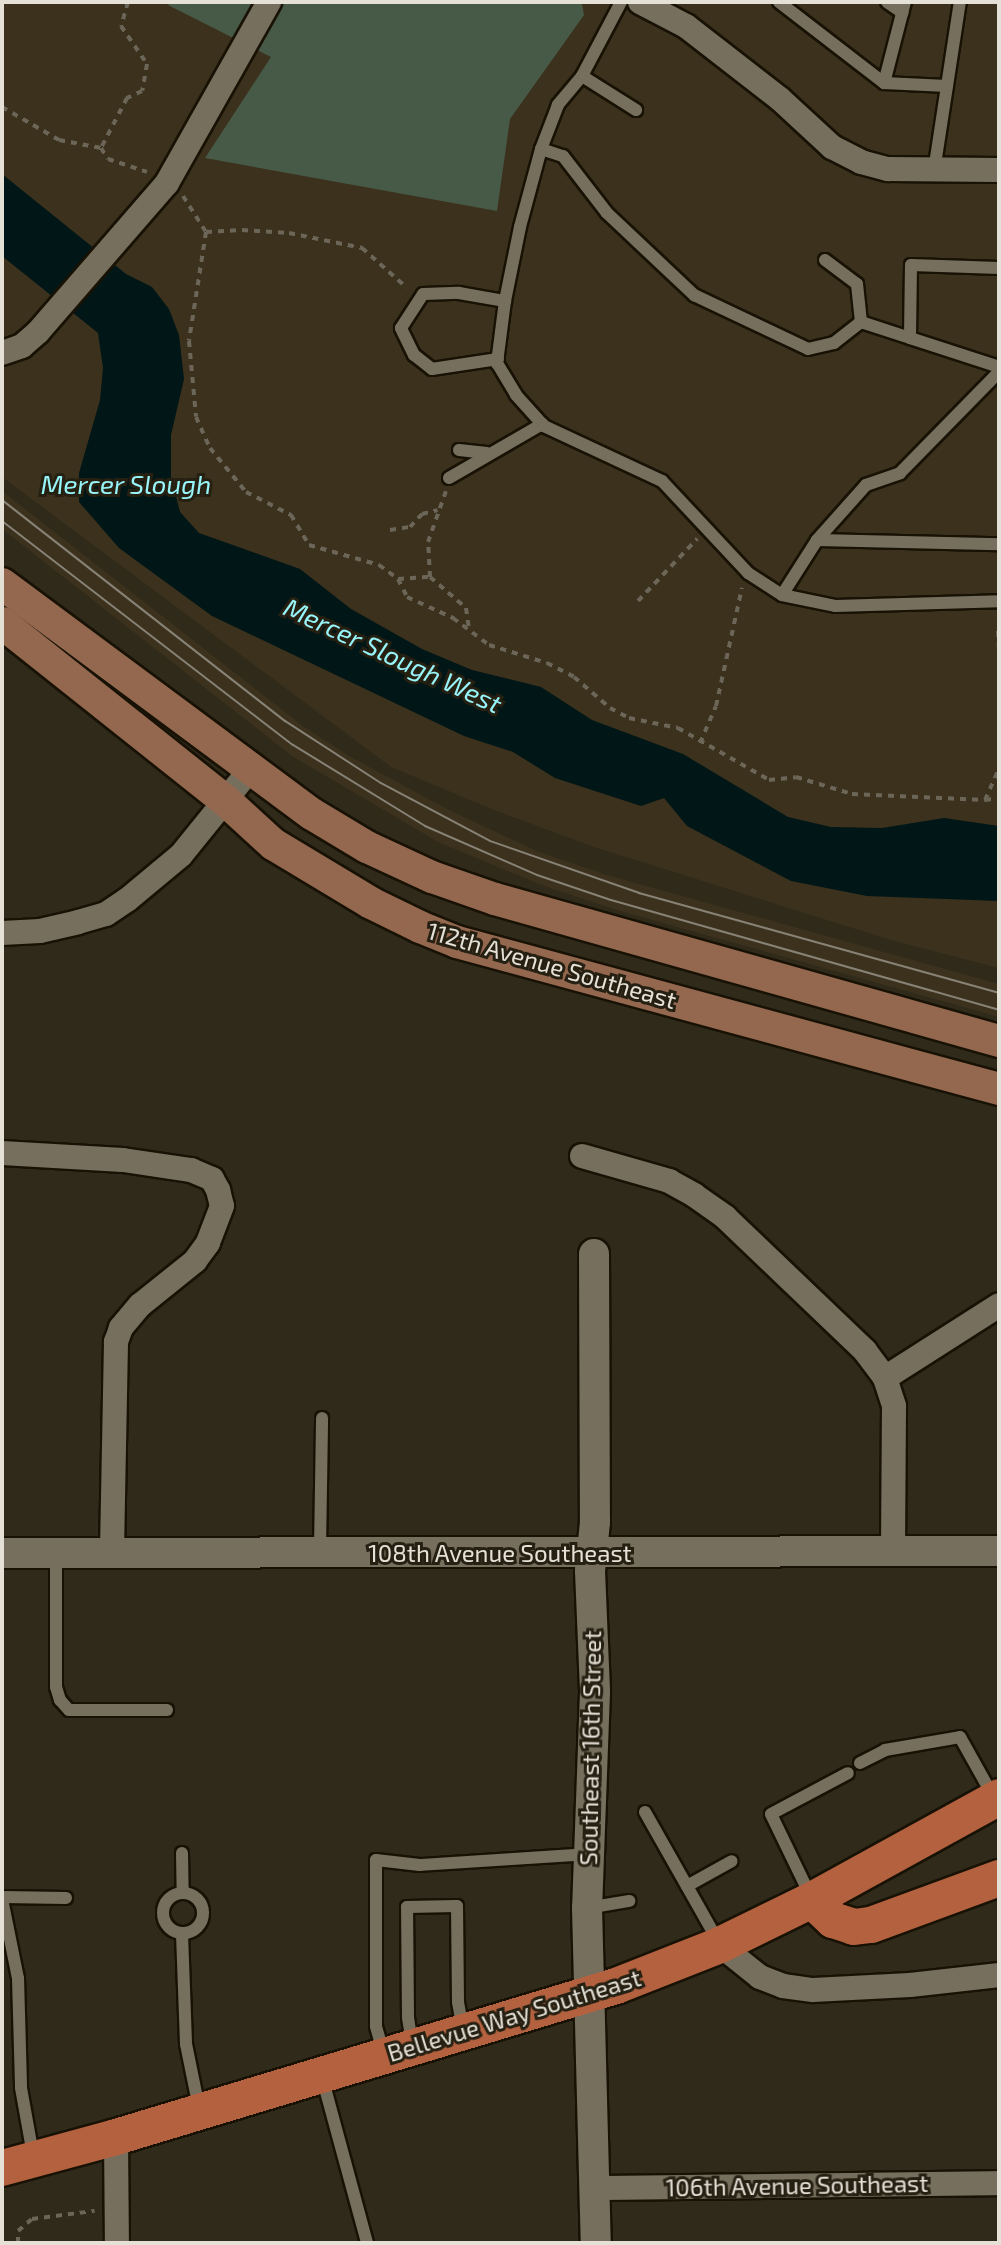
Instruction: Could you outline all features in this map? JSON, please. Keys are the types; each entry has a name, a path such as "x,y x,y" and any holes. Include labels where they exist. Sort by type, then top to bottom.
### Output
{"main road":[{"name":"112th Avenue Southeast","path":"2,584 103,656 249,771 367,847 432,877 510,904 999,1041"},
{"name":"112th Avenue Southeast","path":"2,623 226,801 273,844 371,903 457,942 999,1089"},
{"name":"Bellevue Way Southeast","path":"18,2163 116,2137 590,1994 720,1945 812,1900 997,1798"},
{"path":"812,1900 833,1920 854,1927 871,1925 999,1878"}],"street":[{"path":"2,353 22,346 53,317 167,183 269,2"},
{"path":"640,2 686,26 735,63 832,147 874,166 934,171 999,170"},
{"path":"2,933 40,931 106,914 181,855 249,771"},
{"path":"2,1153 123,1160 191,1170 212,1179 222,1206 208,1243 195,1261 140,1305 121,1328 113,1362 112,1554"},
{"path":"582,1156 669,1181 725,1217 865,1351 885,1378 894,1406 893,1552"},
{"name":"Southeast 16th Street","path":"594,1254 595,1522 592,1553 595,1692 587,1908 596,2243"},
{"path":"885,1378 999,1305"},
{"name":"108th Avenue Southeast","path":"2,1553 999,1551"},
{"path":"720,1945 760,1977 798,1988 910,1985 999,1975"},
{"path":"116,2137 117,2243"},
{"name":"106th Avenue Southeast","path":"596,2188 999,2183"}],"lane":[{"path":"621,2 582,76 558,105 541,149 505,301 498,359 516,395 542,424 662,481 748,573 782,595 835,606 999,601"},
{"path":"779,2 884,83 947,86"},
{"path":"884,83 904,8 887,2"},
{"path":"934,171 960,2"},
{"path":"582,76 636,110"},
{"path":"541,149 563,156 607,213 694,295 808,349 834,343 861,322"},
{"path":"825,260 857,284 861,322"},
{"path":"910,338 911,265 999,268"},
{"path":"498,359 432,369 414,355 401,328 423,294 459,293 505,301"},
{"path":"782,595 817,540 866,485 900,473 999,370 861,322"},
{"path":"451,478 463,473 487,453 542,424"},
{"path":"459,450 487,453"},
{"path":"817,540 999,544"},
{"path":"320,1554 322,1418"},
{"path":"56,1554 56,1687 60,1700 69,1710 167,1710"},
{"path":"860,1763 885,1750 960,1737 997,1798"},
{"path":"812,1900 771,1814 848,1773"},
{"path":"645,1812 720,1945"},
{"path":"182,1853 183,1892"},
{"path":"398,2050 376,2026 376,1860 420,1865 589,1854"},
{"path":"687,1886 732,1861"},
{"path":"183,1892 198,1898 204,1914 197,1928 182,1934 167,1927 162,1912 168,1898 183,1892"},
{"path":"18,2163 21,2088 18,1978 2,1898 66,1898"},
{"path":"587,1908 629,1901"},
{"path":"398,2050 408,2017 407,1907 457,1906 458,2002 463,2032"},
{"path":"182,1934 186,2044 200,2111"},
{"path":"321,2074 367,2243"}],"path":[{"path":"101,148 127,98 142,91 147,64 121,26 128,2"},
{"path":"2,107 59,140 101,148 108,159 180,190 206,232 189,341 196,417 210,448 246,492 291,515 309,545 379,565 398,579 407,597 453,618 500,651 522,654 574,677 610,708 629,718 678,728 769,780 796,777 852,794 999,798"},
{"path":"206,232 242,230 289,233 362,248 403,286 423,294"},
{"path":"430,577 428,542 451,478"},
{"path":"390,530 410,527 422,514 438,510"},
{"path":"638,601 706,527"},
{"path":"700,743 716,706 737,599 748,573"},
{"path":"398,579 430,577 466,608 469,630"},
{"path":"998,631 999,648"},
{"path":"985,800 999,769"},
{"path":"18,2243 18,2231 32,2219 117,2209"}],"shaded area":[{"path":"2,2 999,2 999,968 894,941 594,847 391,767 2,477"},
{"path":"2,491 303,726 349,756 447,809 539,852 607,875 999,984 999,1017 620,911 544,886 438,842 292,756 2,529"}],"green space":[{"path":"170,2 573,2 582,4 584,15 510,119 497,211 205,158 271,57 168,5"}],"water":[{"name":"Mercer Slough","path":"2,174 126,274 152,287 169,309 179,335 184,379 171,435 171,477 180,512 199,533 300,569 351,609 422,649 472,670 541,687 592,720 683,754 788,817 831,827 882,828 944,818 999,826 999,901 867,896 791,881 687,826 664,798 641,806 555,778 513,752 464,736 212,616 119,548 79,502 79,473 100,400 103,368 98,333 2,256"}],"tram line":[{"path":"2,500 285,721 381,783 490,841 639,893 999,993"},
{"path":"2,521 293,745 425,826 537,875 611,900 999,1010"}],"water label":[{"name":"Mercer Slough West","path":"393,655"}]}
